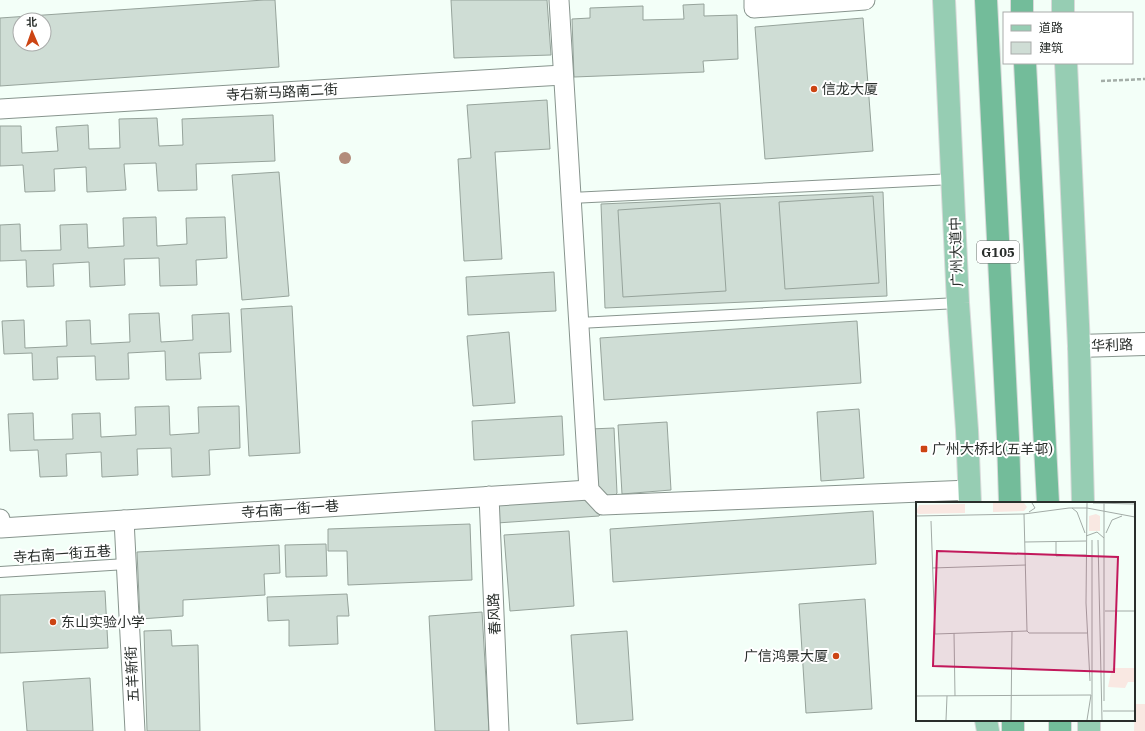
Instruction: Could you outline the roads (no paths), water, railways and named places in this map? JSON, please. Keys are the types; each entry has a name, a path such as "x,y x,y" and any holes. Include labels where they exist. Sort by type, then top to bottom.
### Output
{"highway":[{"name":"G105","path":"986,0 1010,502"},
{"path":"1022,0 1022,12"},
{"name":"G105","path":"1025,64 1048,502"}],"main road":[{"name":"广州大道中","path":"944,0 958,303 970,497"},
{"path":"1063,0 1063,12"},
{"path":"1066,64 1079,346 1084,502"},
{"path":"986,721 988,731"}],"street":[{"path":"559,0 589,490 603,505 970,497"},
{"path":"754,0 754,8 865,0"},
{"name":"寺右新马路南二街","path":"0,109 563,75"},
{"name":"华利路","path":"1079,346 1145,344"},
{"name":"寺右南一街一巷","path":"0,519 1,528 589,490"},
{"name":"春风路","path":"489,496 499,731"},
{"name":"五羊新街","path":"124,520 136,731"}],"lane":[{"path":"571,198 953,179"},
{"path":"579,323 958,303"},
{"name":"寺右南一街五巷","path":"0,572 126,564"}],"place":[{"name":"信龙大厦","path":"814,89"},
{"name":"广州大桥北(五羊邨)","path":"924,449"},
{"name":"东山实验小学","path":"53,622"},
{"name":"广信鸿景大厦","path":"836,656"}]}
